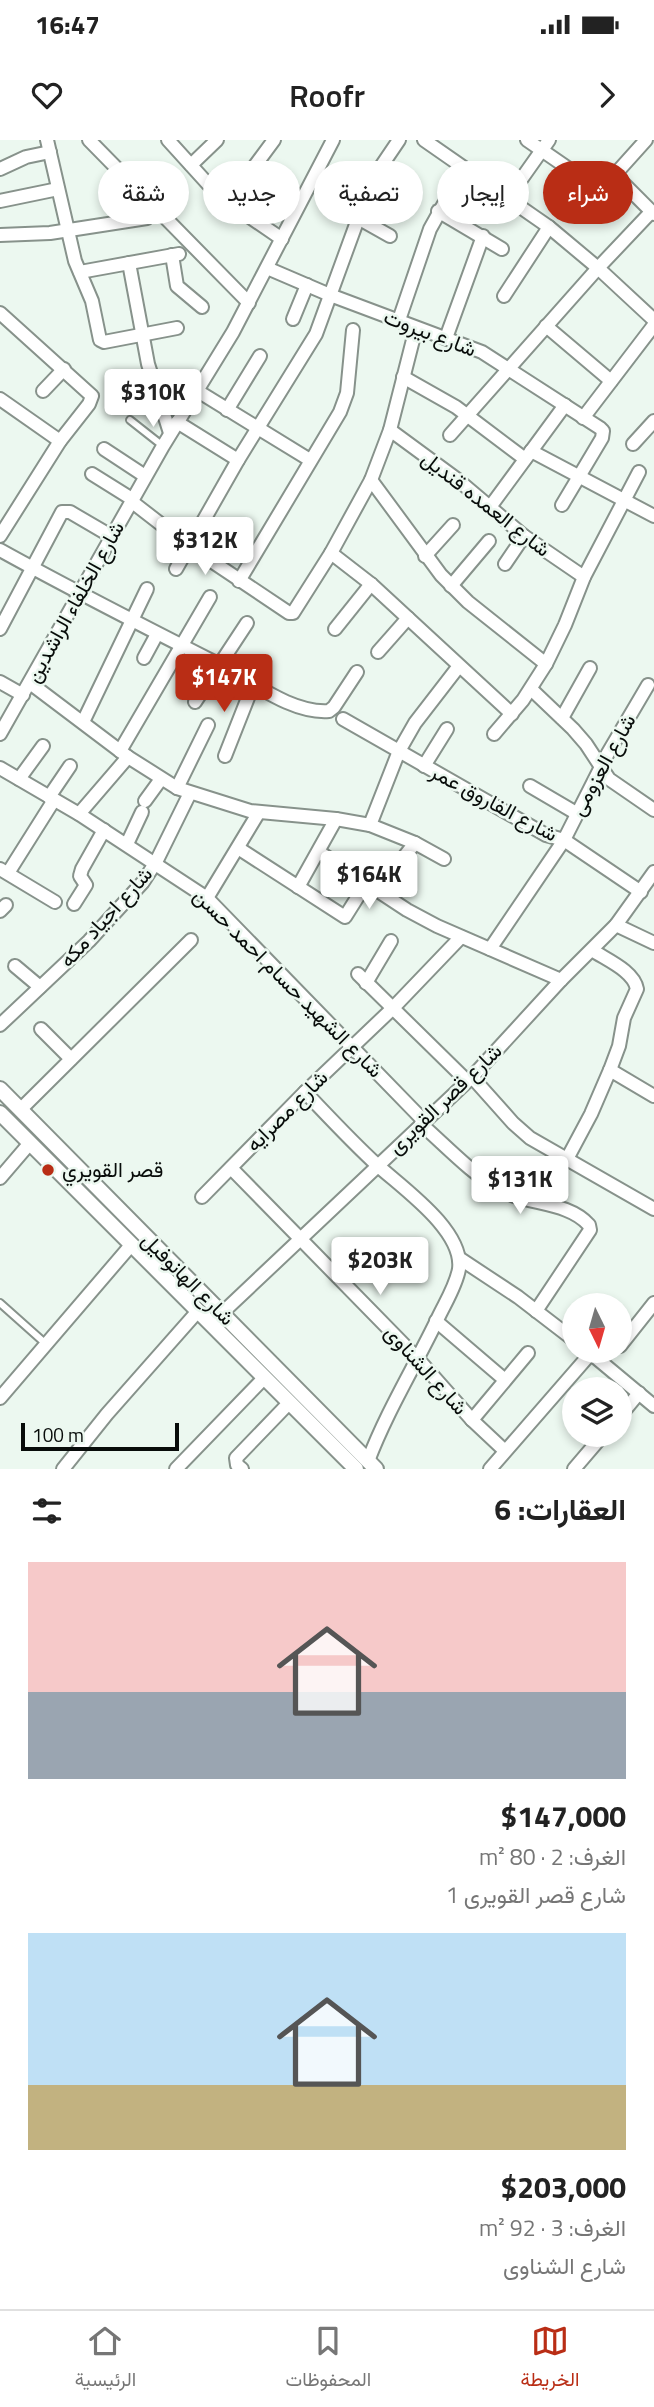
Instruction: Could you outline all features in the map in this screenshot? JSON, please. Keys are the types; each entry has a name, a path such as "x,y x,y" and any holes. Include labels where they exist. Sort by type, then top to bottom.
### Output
{"street":[{"path":"89,140 249,303"},
{"path":"168,140 203,177"},
{"path":"191,165 217,140"},
{"path":"258,161 274,140"},
{"name":"شارع الخلفاء الراشدين","path":"0,734 131,500 249,303 333,140"},
{"path":"386,161 400,140"},
{"path":"424,140 454,161"},
{"path":"527,140 545,145 562,161"},
{"path":"626,161 646,140"},
{"path":"529,168 545,145"},
{"path":"0,169 48,146 68,231 92,301 101,341 177,328"},
{"path":"0,201 58,189"},
{"path":"450,435 598,268 653,213 633,193"},
{"path":"529,213 598,268 654,323 583,418"},
{"path":"399,320 437,214"},
{"path":"0,235 68,231 111,224"},
{"path":"260,224 282,239"},
{"path":"176,569 238,460 313,340 356,224"},
{"path":"369,224 390,236"},
{"path":"461,224 502,249"},
{"path":"504,296 549,227"},
{"path":"446,338 483,236"},
{"path":"80,272 175,254 177,286 202,307"},
{"path":"129,263 154,387 173,428 238,460"},
{"name":"شارع بيروت","path":"267,268 330,295 482,352 600,428 604,435 579,477"},
{"path":"292,319 307,285"},
{"path":"0,313 91,393 92,400 60,441 0,536"},
{"path":"546,326 611,381"},
{"path":"92,474 239,581 278,607 293,613 331,553 371,480 390,430 416,328"},
{"path":"239,581 344,403 353,330"},
{"path":"227,410 260,356"},
{"path":"43,391 64,369"},
{"path":"403,377 438,396 528,455 579,477 654,516"},
{"path":"196,390 310,460"},
{"path":"0,398 60,441"},
{"path":"490,507 565,405"},
{"path":"633,444 654,421"},
{"name":"شارع العمده قنديل","path":"390,430 432,460 523,536 583,577"},
{"path":"104,449 145,476"},
{"path":"494,734 531,689 547,664 583,577 639,472"},
{"path":"562,505 579,477"},
{"path":"371,480 425,556 452,586 476,609 547,664"},
{"path":"0,629 62,512 65,511 111,536"},
{"path":"425,556 453,526"},
{"path":"505,564 523,536"},
{"path":"452,586 489,541"},
{"path":"0,550 78,594 220,665 278,698 308,708 330,711 356,672"},
{"path":"331,553 371,584 512,714"},
{"path":"335,629 371,584"},
{"path":"83,722 147,589"},
{"path":"79,814 124,754 210,597"},
{"path":"378,652 408,618"},
{"path":"195,702 247,623"},
{"path":"144,658 157,634"},
{"path":"370,825 398,751 415,723 459,666"},
{"path":"562,718 590,668"},
{"path":"0,682 23,695"},
{"path":"30,683 124,754 177,788 259,812 370,825 415,843 444,859"},
{"path":"225,756 253,685"},
{"name":"شارع العزومى","path":"490,949 564,840 608,752 648,685"},
{"path":"531,689 586,744 601,769 621,789 654,810"},
{"name":"شارع الفاروق عمر","path":"343,719 545,835 564,840 640,892"},
{"path":"177,788 208,725"},
{"path":"424,766 447,729"},
{"path":"19,779 43,746"},
{"path":"55,902 4,871 70,766"},
{"name":"شارع الشهيد حسام احمد حسن","path":"0,768 156,862 207,898 423,1122 483,1178 519,1199 566,1210 589,1225 590,1230 575,1256 536,1311"},
{"path":"127,844 160,779"},
{"path":"530,786 576,813"},
{"name":"شارع اجياد مكه","path":"0,1025 89,942 143,882 156,862 190,793"},
{"path":"207,898 259,812"},
{"path":"298,887 336,819"},
{"path":"74,904 86,885 80,876 82,869 104,831"},
{"path":"238,849 345,917 415,843"},
{"path":"319,852 407,910 461,937 561,980"},
{"name":"شارع قصر القويرى","path":"221,1314 469,1079 616,925 654,872"},
{"path":"616,925 654,943"},
{"name":"شارع مصرايه","path":"202,1197 461,937"},
{"path":"21,1109 191,940"},
{"path":"391,941 362,978 530,1138 654,1209"},
{"path":"567,1159 610,1070 620,1045 624,1018 636,995 636,984 629,975 592,950"},
{"path":"15,966 40,987"},
{"path":"41,1029 71,1059"},
{"path":"610,1070 654,1096"},
{"name":"شارع الهانوفيل","path":"0,1089 367,1466"},
{"path":"305,1092 377,1165 430,1212 442,1226 458,1258 497,1282 562,1331"},
{"name":"شارع الهانوفيل","path":"0,1113 289,1403 367,1466"},
{"path":"0,1178 30,1143"},
{"name":"شارع الشناوى","path":"231,1168 418,1359 471,1420 505,1451"},
{"path":"0,1398 132,1244"},
{"path":"367,1466 386,1419 456,1279 458,1258"},
{"path":"632,1331 654,1303"},
{"path":"63,1469 107,1414 198,1311"},
{"path":"436,1321 505,1380"},
{"path":"471,1420 528,1353"},
{"path":"490,1469 580,1363"},
{"path":"605,1364 654,1406"},
{"path":"176,1469 264,1378"},
{"path":"632,1401 639,1393"},
{"path":"242,1469 237,1465 236,1458 289,1403"},
{"path":"574,1469 593,1447"}],"lane":[{"path":"130,420 163,446"},
{"path":"0,1303 46,1344"}],"place":[{"name":"قصر القويري","path":"48,1170"}]}
